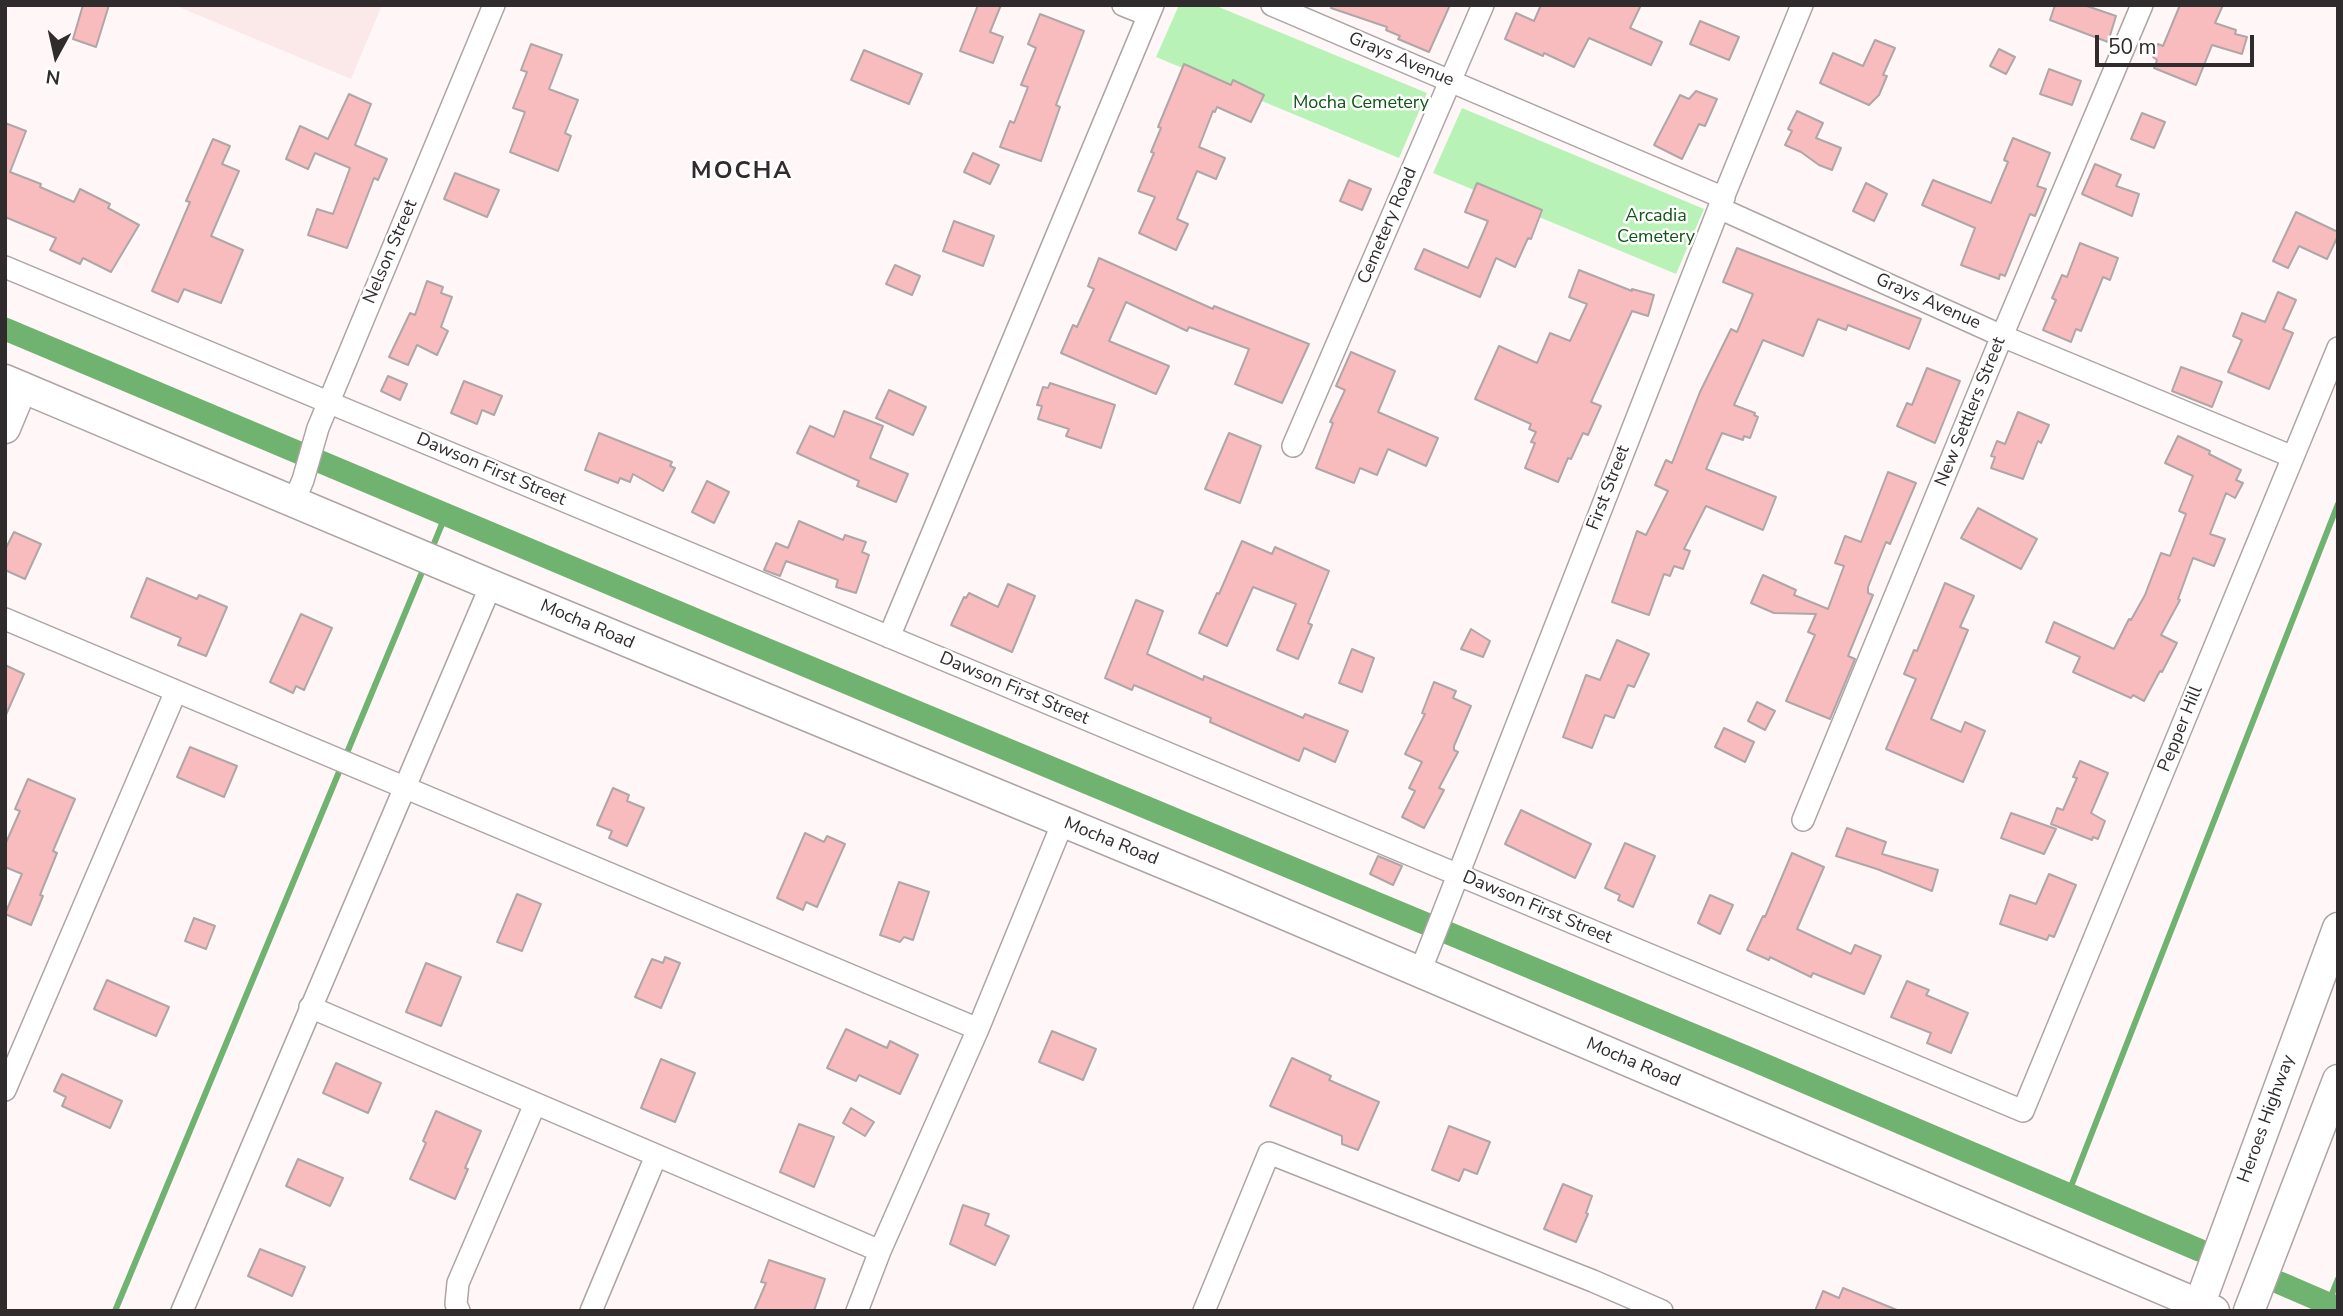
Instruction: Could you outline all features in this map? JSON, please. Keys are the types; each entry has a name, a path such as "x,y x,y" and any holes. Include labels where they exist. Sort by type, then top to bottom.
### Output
{"street":[{"name":"Nelson Street","path":"298,491 318,428 494,5"},
{"path":"889,637 1150,10 1123,5"},
{"name":"Grays Avenue","path":"1272,5 1721,203 2002,336 2293,457"},
{"name":"Cemetery Road","path":"1293,446 1483,5"},
{"name":"First Street","path":"1424,960 1721,203 1802,5"},
{"name":"New Settlers Street","path":"1803,820 2002,336 2142,5"},
{"name":"Dawson First Street","path":"5,267 2023,1111"},
{"name":"Pepper Hill","path":"2023,1111 2338,348"},
{"path":"5,428 14,383"},
{"name":"Mocha Road","path":"14,383 298,491 491,585 1063,822 1424,960 2203,1309"},
{"path":"183,1311 491,585"},
{"path":"5,619 978,1029"},
{"path":"5,1090 176,691"},
{"path":"856,1311 978,1029 1063,822"},
{"name":"Heroes Highway","path":"2203,1309 2338,928"},
{"path":"310,1007 880,1251"},
{"path":"2249,1311 2338,1080"},
{"path":"459,1311 456,1304 458,1283 535,1104"},
{"path":"1204,1311 1269,1153 1662,1311"},
{"path":"591,1311 656,1156"}],"shaded area":[{"path":"174,5 382,5 351,79"}],"green space":[{"name":"Mocha Cemetery","path":"1179,5 1214,5 1427,93 1399,158 1156,57"},
{"name":"Arcadia Cemetery","path":"1462,108 1704,209 1676,274 1433,173"}],"building":[{"path":"83,5 109,5 96,47 73,39"},
{"path":"978,5 1001,5 990,32 1003,37 993,63 960,51"},
{"path":"1332,5 1450,5 1429,52 1398,39 1400,36 1386,30 1387,27 1331,8"},
{"path":"1541,5 1641,5 1630,28 1662,42 1651,65 1589,38 1574,67 1505,39 1516,13 1534,21"},
{"path":"2055,5 2084,5 2116,16 2108,42 2050,20"},
{"path":"2180,5 2223,5 2215,23 2247,37 2242,54 2212,45 2196,85 2154,68 2157,60 2153,57 2158,44 2163,46"},
{"path":"1040,14 1084,31 1056,105 1060,107 1041,161 1000,147 1010,121 1014,123 1028,87 1021,85 1036,48 1028,44"},
{"path":"1700,21 1739,37 1729,60 1690,44"},
{"path":"1875,40 1895,48 1883,75 1887,76 1879,95 1869,105 1820,83 1833,53 1863,66"},
{"path":"531,44 562,55 549,89 578,100 565,133 571,136 558,171 510,152 525,112 513,108 527,72 521,70"},
{"path":"1999,49 2015,57 2006,74 1990,66"},
{"path":"864,50 922,74 909,104 851,80"},
{"path":"1184,64 1231,85 1233,80 1264,95 1251,122 1217,107 1215,112 1213,111 1199,147 1225,158 1216,179 1197,171 1177,219 1188,224 1176,250 1139,233 1155,197 1138,191 1154,153 1151,152 1161,128 1158,127"},
{"path":"2049,69 2081,81 2072,105 2040,94"},
{"path":"1696,91 1717,99 1705,126 1699,124 1682,159 1654,145 1680,95 1689,99"},
{"path":"349,94 371,104 355,145 387,159 378,180 374,178 347,248 308,235 317,209 333,214 350,168 315,153 308,169 286,159 300,126 328,139"},
{"path":"1797,111 1823,123 1816,138 1841,148 1832,170 1785,145 1792,131 1788,129"},
{"path":"2142,113 2165,122 2154,148 2131,139"},
{"path":"5,123 26,131 10,172 41,184 40,187 74,202 80,189 110,204 108,208 139,225 111,272 83,258 80,264 50,250 56,238 5,217"},
{"path":"2013,138 2050,153 2037,186 2046,189 2035,216 2030,214 2005,276 2000,274 1999,279 1961,265 1975,228 1922,205 1933,180 1991,203 2008,162 2004,160"},
{"path":"213,139 230,146 222,164 239,171 211,236 243,250 221,303 184,289 178,302 152,291 190,202 186,201"},
{"path":"973,153 999,165 990,184 964,172"},
{"path":"2095,164 2121,175 2116,186 2139,194 2132,216 2082,194"},
{"path":"455,173 499,190 487,217 444,199"},
{"path":"1349,180 1371,189 1362,210 1340,201"},
{"path":"1477,183 1542,210 1531,239 1528,238 1515,267 1496,258 1480,297 1415,269 1424,249 1468,268 1488,221 1465,212"},
{"path":"1866,183 1887,194 1874,221 1853,211"},
{"path":"2296,212 2338,232 2338,236 2327,259 2299,246 2288,268 2273,261"},
{"path":"954,221 994,236 983,266 943,251"},
{"path":"2080,243 2118,258 2110,280 2103,277 2081,331 2076,329 2071,342 2043,330 2056,300 2052,298 2062,275 2067,277"},
{"path":"1737,248 1921,319 1909,349 1848,325 1846,330 1818,319 1803,356 1763,340 1734,405 1755,413 1758,417 1750,438 1744,436 1743,440 1722,433 1706,469 1776,497 1763,530 1706,506 1684,549 1690,551 1683,569 1674,566 1670,576 1664,574 1649,615 1612,602 1637,531 1646,535 1668,491 1655,485 1666,460 1672,463 1700,392 1731,329 1737,332 1753,294 1723,282"},
{"path":"1099,258 1213,309 1214,306 1309,344 1282,403 1235,384 1249,349 1189,327 1187,331 1126,302 1109,341 1169,366 1156,394 1061,353 1073,325 1077,327 1094,289 1088,286"},
{"path":"895,265 920,276 912,295 886,284"},
{"path":"1579,270 1632,291 1654,295 1648,316 1632,311 1591,402 1601,406 1588,435 1583,433 1571,459 1568,458 1558,482 1525,468 1535,443 1531,442 1536,432 1529,429 1531,424 1475,399 1499,346 1537,363 1550,333 1570,341 1587,304 1569,297"},
{"path":"427,281 443,287 441,293 452,297 441,327 448,331 437,355 417,345 408,365 389,357 410,313 415,315"},
{"path":"2278,292 2296,300 2283,329 2293,333 2269,389 2228,372 2242,340 2233,336 2242,313 2265,322"},
{"path":"1351,352 1395,371 1378,412 1438,438 1426,466 1388,449 1377,475 1360,468 1354,483 1316,468 1333,423 1330,422 1345,390 1336,386"},
{"path":"2181,367 2222,382 2212,407 2172,391"},
{"path":"1927,368 1960,381 1935,443 1897,426 1907,403 1912,405"},
{"path":"388,376 407,384 400,400 381,391"},
{"path":"464,381 502,396 494,415 482,410 477,424 451,413"},
{"path":"1050,383 1115,405 1101,448 1066,436 1069,429 1038,419 1042,406 1037,405 1043,387 1048,388"},
{"path":"889,390 926,407 913,435 876,418"},
{"path":"844,411 883,426 870,458 908,474 896,502 857,486 859,481 797,453 810,426 834,437"},
{"path":"2018,412 2049,425 2041,443 2038,441 2023,479 1991,468 1995,457 1991,456 1997,441 2005,444"},
{"path":"599,433 672,462 670,466 675,468 663,491 633,474 630,482 620,478 618,483 585,470"},
{"path":"1229,433 1261,446 1240,503 1205,489"},
{"path":"2178,436 2241,470 2236,480 2243,483 2235,498 2226,493 2210,534 2225,539 2214,566 2193,558 2178,599 2180,600 2161,635 2177,643 2144,701 2133,695 2131,698 2073,672 2080,657 2046,642 2054,622 2114,649 2145,595 2161,553 2170,556 2186,514 2179,511 2193,476 2165,463"},
{"path":"1888,472 1916,483 1890,544 1886,542 1868,587 1868,593 1873,595 1848,656 1855,659 1830,719 1786,701 1815,635 1808,632 1816,614 1774,613 1751,603 1763,575 1796,590 1794,595 1828,609 1844,566 1835,563 1845,536 1861,542"},
{"path":"707,481 729,492 714,523 692,512"},
{"path":"1978,508 2037,539 2021,569 1961,538"},
{"path":"799,521 843,540 845,535 866,542 862,552 869,555 856,593 836,587 838,580 786,561 780,576 764,570 776,543 788,548"},
{"path":"14,532 41,544 25,579 5,570 5,550"},
{"path":"1242,541 1272,554 1275,547 1329,571 1308,623 1312,625 1298,659 1277,650 1296,604 1253,587 1227,646 1199,633"},
{"path":"147,578 197,599 199,595 227,607 206,656 178,645 181,638 131,617"},
{"path":"1945,583 1974,596 1960,627 1968,630 1931,719 1961,732 1965,722 1985,731 1963,782 1886,749 1916,679 1904,674 1914,650 1917,651"},
{"path":"1008,584 1035,596 1012,652 951,625 964,597 969,593 998,607"},
{"path":"1136,600 1163,611 1147,654 1203,680 1204,676 1303,718 1305,714 1348,731 1335,762 1304,748 1299,761 1210,722 1211,718 1134,685 1132,690 1105,678"},
{"path":"301,614 332,628 304,690 296,686 293,693 270,682"},
{"path":"1471,629 1490,641 1483,657 1461,649"},
{"path":"1617,640 1649,654 1634,687 1628,685 1614,718 1605,715 1592,748 1563,737 1586,675 1600,680"},
{"path":"1352,649 1374,658 1362,692 1339,683"},
{"path":"5,665 24,674 5,717"},
{"path":"1434,682 1456,691 1453,698 1471,706 1454,746 1454,750 1458,752 1439,788 1444,790 1424,828 1402,817 1415,791 1409,788 1422,762 1405,754 1425,714 1422,713"},
{"path":"1757,702 1775,711 1765,730 1748,721"},
{"path":"1724,728 1754,742 1745,762 1715,747"},
{"path":"190,747 237,766 224,797 177,777"},
{"path":"2080,761 2108,773 2091,813 2105,821 2098,839 2093,837 2092,840 2051,824 2057,808 2063,810 2077,778 2073,777"},
{"path":"28,779 75,799 53,851 57,853 31,925 5,914 22,874 5,867 5,845 20,811 15,809"},
{"path":"613,788 629,795 627,801 644,808 627,846 609,838 612,831 597,825"},
{"path":"1521,810 1591,844 1575,878 1505,844"},
{"path":"2011,813 2056,829 2044,854 2001,838"},
{"path":"1847,828 1886,842 1882,854 1938,870 1932,891 1836,856"},
{"path":"805,833 824,842 827,836 845,844 817,907 806,902 803,910 777,898"},
{"path":"1625,843 1655,856 1633,907 1618,900 1620,895 1605,888"},
{"path":"1792,853 1824,867 1797,929 1851,954 1855,945 1881,956 1864,994 1813,973 1811,977 1770,957 1769,960 1747,950 1763,916 1765,917"},
{"path":"1378,856 1402,866 1393,885 1370,874"},
{"path":"2049,874 2076,885 2054,937 2049,935 2047,940 2000,924 2010,895 2036,904"},
{"path":"899,882 929,892 913,940 904,937 900,942 880,935"},
{"path":"517,894 541,904 522,951 497,942"},
{"path":"1710,895 1733,905 1720,934 1698,923"},
{"path":"194,918 215,926 206,949 185,941"},
{"path":"665,957 680,963 661,1008 635,997 652,959 663,963"},
{"path":"426,963 461,977 441,1026 406,1012"},
{"path":"107,980 169,1007 156,1036 94,1009"},
{"path":"1907,981 1929,990 1926,995 1968,1013 1951,1053 1927,1043 1931,1033 1891,1017"},
{"path":"846,1029 887,1048 890,1041 918,1055 900,1094 859,1075 856,1081 827,1068"},
{"path":"1052,1031 1096,1049 1083,1080 1039,1062"},
{"path":"1292,1058 1331,1076 1329,1080 1379,1102 1358,1150 1342,1144 1342,1136 1270,1106"},
{"path":"661,1059 695,1073 675,1122 641,1108"},
{"path":"336,1063 381,1083 368,1113 323,1093"},
{"path":"62,1074 122,1101 110,1128 62,1106 66,1097 54,1091"},
{"path":"851,1108 874,1122 865,1136 843,1123"},
{"path":"436,1111 481,1131 455,1199 410,1179"},
{"path":"799,1124 834,1137 814,1187 780,1172"},
{"path":"1449,1126 1490,1142 1477,1174 1464,1169 1459,1181 1432,1170"},
{"path":"298,1159 343,1178 330,1206 286,1186"},
{"path":"1563,1184 1592,1196 1586,1213 1588,1214 1576,1242 1544,1229"},
{"path":"963,1205 989,1214 985,1225 1009,1236 995,1265 950,1244"},
{"path":"260,1249 305,1267 292,1296 248,1276"},
{"path":"769,1260 825,1279 814,1311 754,1311 766,1283 761,1282"},
{"path":"1843,1288 1897,1311 1815,1311 1823,1291 1839,1298"}],"waterway":[{"path":"5,329 1746,1057 2199,1250"},
{"path":"2068,1194 2338,504"},
{"path":"431,551 446,514"},
{"path":"115,1311 425,565"},
{"path":"2325,1311 2338,1279"},
{"path":"2280,1283 2338,1308"}],"district":[{"name":"MOCHA","path":"742,172"}]}
